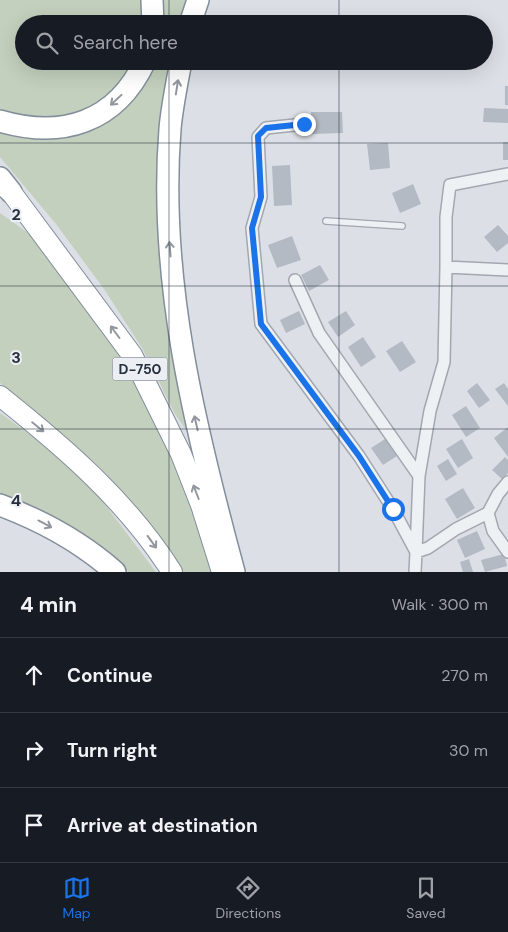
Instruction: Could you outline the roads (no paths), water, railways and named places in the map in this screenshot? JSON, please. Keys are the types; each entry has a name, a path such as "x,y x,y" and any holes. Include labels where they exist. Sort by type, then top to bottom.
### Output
{"highway":[{"path":"152,0 153,15"},
{"path":"193,15 198,0"},
{"path":"0,121 35,129 75,125 94,116 116,100 138,76 141,70"},
{"path":"180,70 170,127 168,174 168,214 174,297 192,406 234,572"},
{"name":"D-750","path":"4,184 132,355 181,454 201,505 222,572"},
{"path":"0,396 54,440 96,478 139,525 172,572"},
{"path":"0,505 31,517 69,537 115,572"}],"street":[{"path":"304,124 266,128 258,136 261,197 252,228 261,324 359,456 393,509 416,552"},
{"path":"415,572 419,476 430,411 444,362 446,217 450,185 508,174"},
{"path":"446,267 508,270"},
{"path":"295,280 319,333 419,476"},
{"path":"416,552 428,548 456,529 488,512 498,494 508,482"},
{"path":"488,512 493,531 508,552"}],"lane":[{"path":"326,221 402,226"}]}
